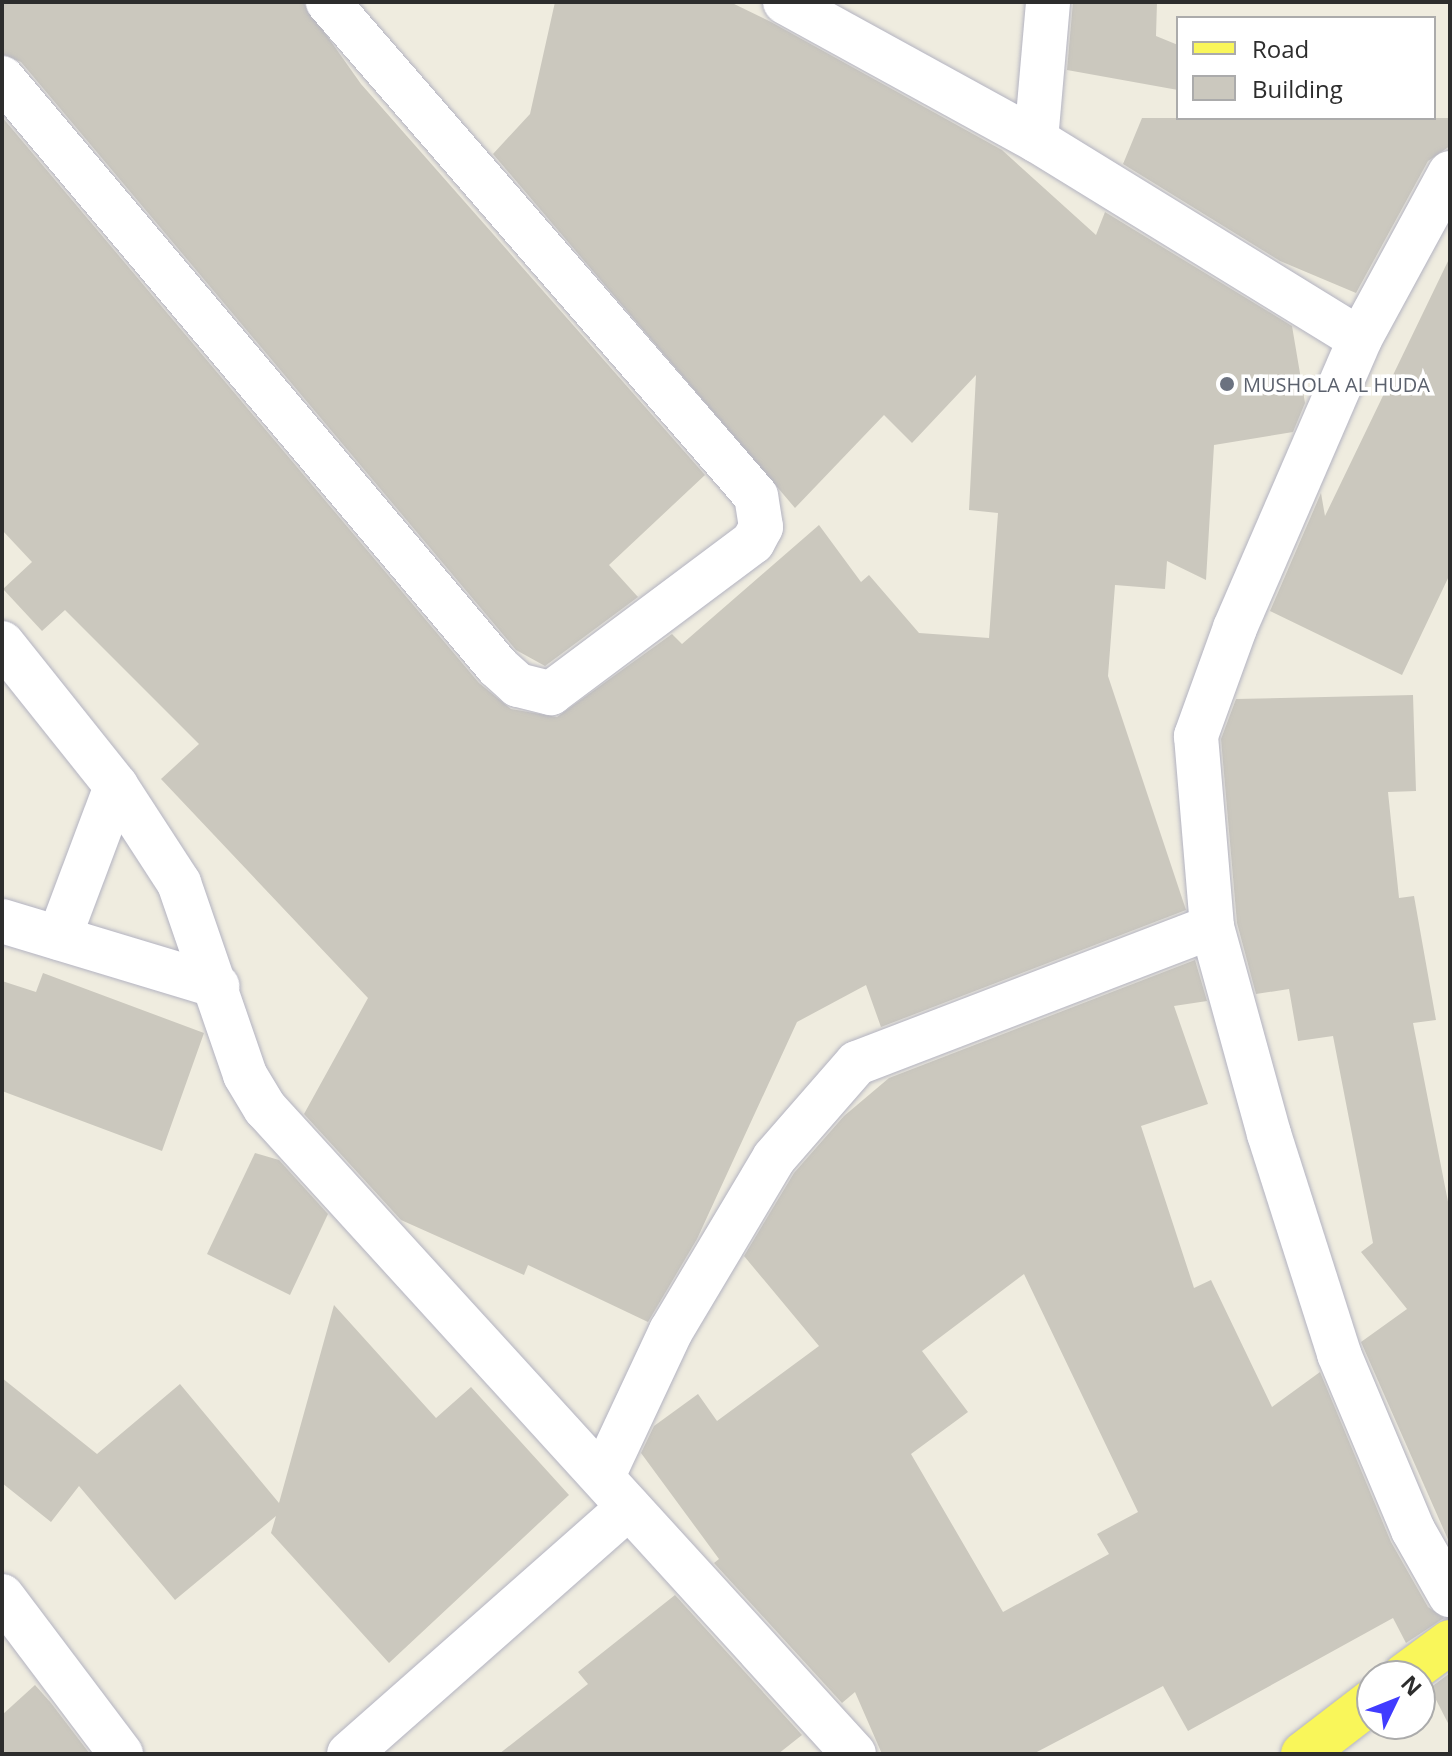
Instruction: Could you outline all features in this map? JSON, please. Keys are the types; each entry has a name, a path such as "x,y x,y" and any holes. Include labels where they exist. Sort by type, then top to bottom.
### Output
{"main road":[{"path":"1426,1660 1450,1642"},
{"path":"1324,1747 1356,1716"}],"street":[{"path":"2,78 498,667 518,685 551,693 753,542 761,527 756,496 328,2"},
{"path":"785,2 1036,140 1360,339"},
{"path":"1036,140 1048,2"},
{"path":"1450,173 1360,339 1235,628 1196,736 1212,927 1339,1354 1413,1530 1450,1595"},
{"path":"2,643 116,786 179,883 217,986 245,1075 265,1108 854,1754"},
{"path":"59,938 116,786"},
{"path":"2,921 217,986"},
{"path":"349,1754 616,1491 671,1331 774,1158 857,1063 1212,927"},
{"path":"2,1596 121,1754"}],"building":[{"path":"2,2 303,2 361,84 705,475 609,565 638,597 545,666 516,650 21,62 2,54"},
{"path":"555,2 730,2 771,22 1002,150 1096,235 1105,212 1292,326 1305,403 1293,432 1214,445 1206,580 1167,561 1165,589 1115,585 1108,676 1186,910 881,1027 866,985 797,1022 697,1239 648,1322 528,1265 524,1275 401,1220 304,1114 368,998 161,779 199,744 65,610 42,631 3,589 32,562 2,530 2,117 479,683 511,709 557,717 672,634 682,644 819,525 861,582 869,575 919,633 989,638 998,513 969,510 976,375 912,443 884,415 795,508 493,154 530,114"},
{"path":"1073,2 1157,2 1156,36 1176,44 1176,90 1067,70"},
{"path":"1142,118 1450,118 1450,146 1428,161 1356,293 1280,261 1123,164"},
{"path":"1450,257 1450,574 1402,675 1270,611 1321,493 1325,516"},
{"path":"1413,695 1416,791 1388,792 1399,898 1414,896 1436,1020 1413,1023 1450,1212 1450,1544 1361,1342 1407,1309 1361,1252 1373,1243 1333,1036 1298,1041 1289,989 1256,994 1237,923 1221,739 1236,699"},
{"path":"1195,960 1207,1001 1174,1006 1208,1104 1141,1126 1194,1288 1211,1280 1272,1407 1320,1372 1391,1542 1428,1607 1444,1618 1406,1643 1393,1618 1188,1731 1163,1686 1033,1754 882,1754 855,1692 842,1703 714,1563 719,1559 641,1453 654,1426 698,1394 717,1421 819,1346 744,1256 794,1173 844,1116 889,1078","holes":["1024,1274 1138,1512 1097,1534 1109,1554 1003,1612 911,1454 968,1412 922,1351"]},
{"path":"43,973 204,1033 162,1151 2,1091 2,981 36,992"},
{"path":"255,1153 279,1160 328,1214 290,1295 207,1254"},
{"path":"334,1305 436,1418 471,1387 569,1495 389,1663 271,1533 276,1516 175,1600 79,1486 51,1522 2,1483 2,1378 97,1454 180,1384 279,1503"},
{"path":"675,1595 802,1735 778,1754 499,1754 588,1684 578,1672"},
{"path":"1450,1673 1450,1727 1436,1700 1436,1684"},
{"path":"35,1685 90,1754 2,1754 2,1715"}],"place":[{"name":"MUSHOLA AL HUDA","path":"1227,384"}]}
